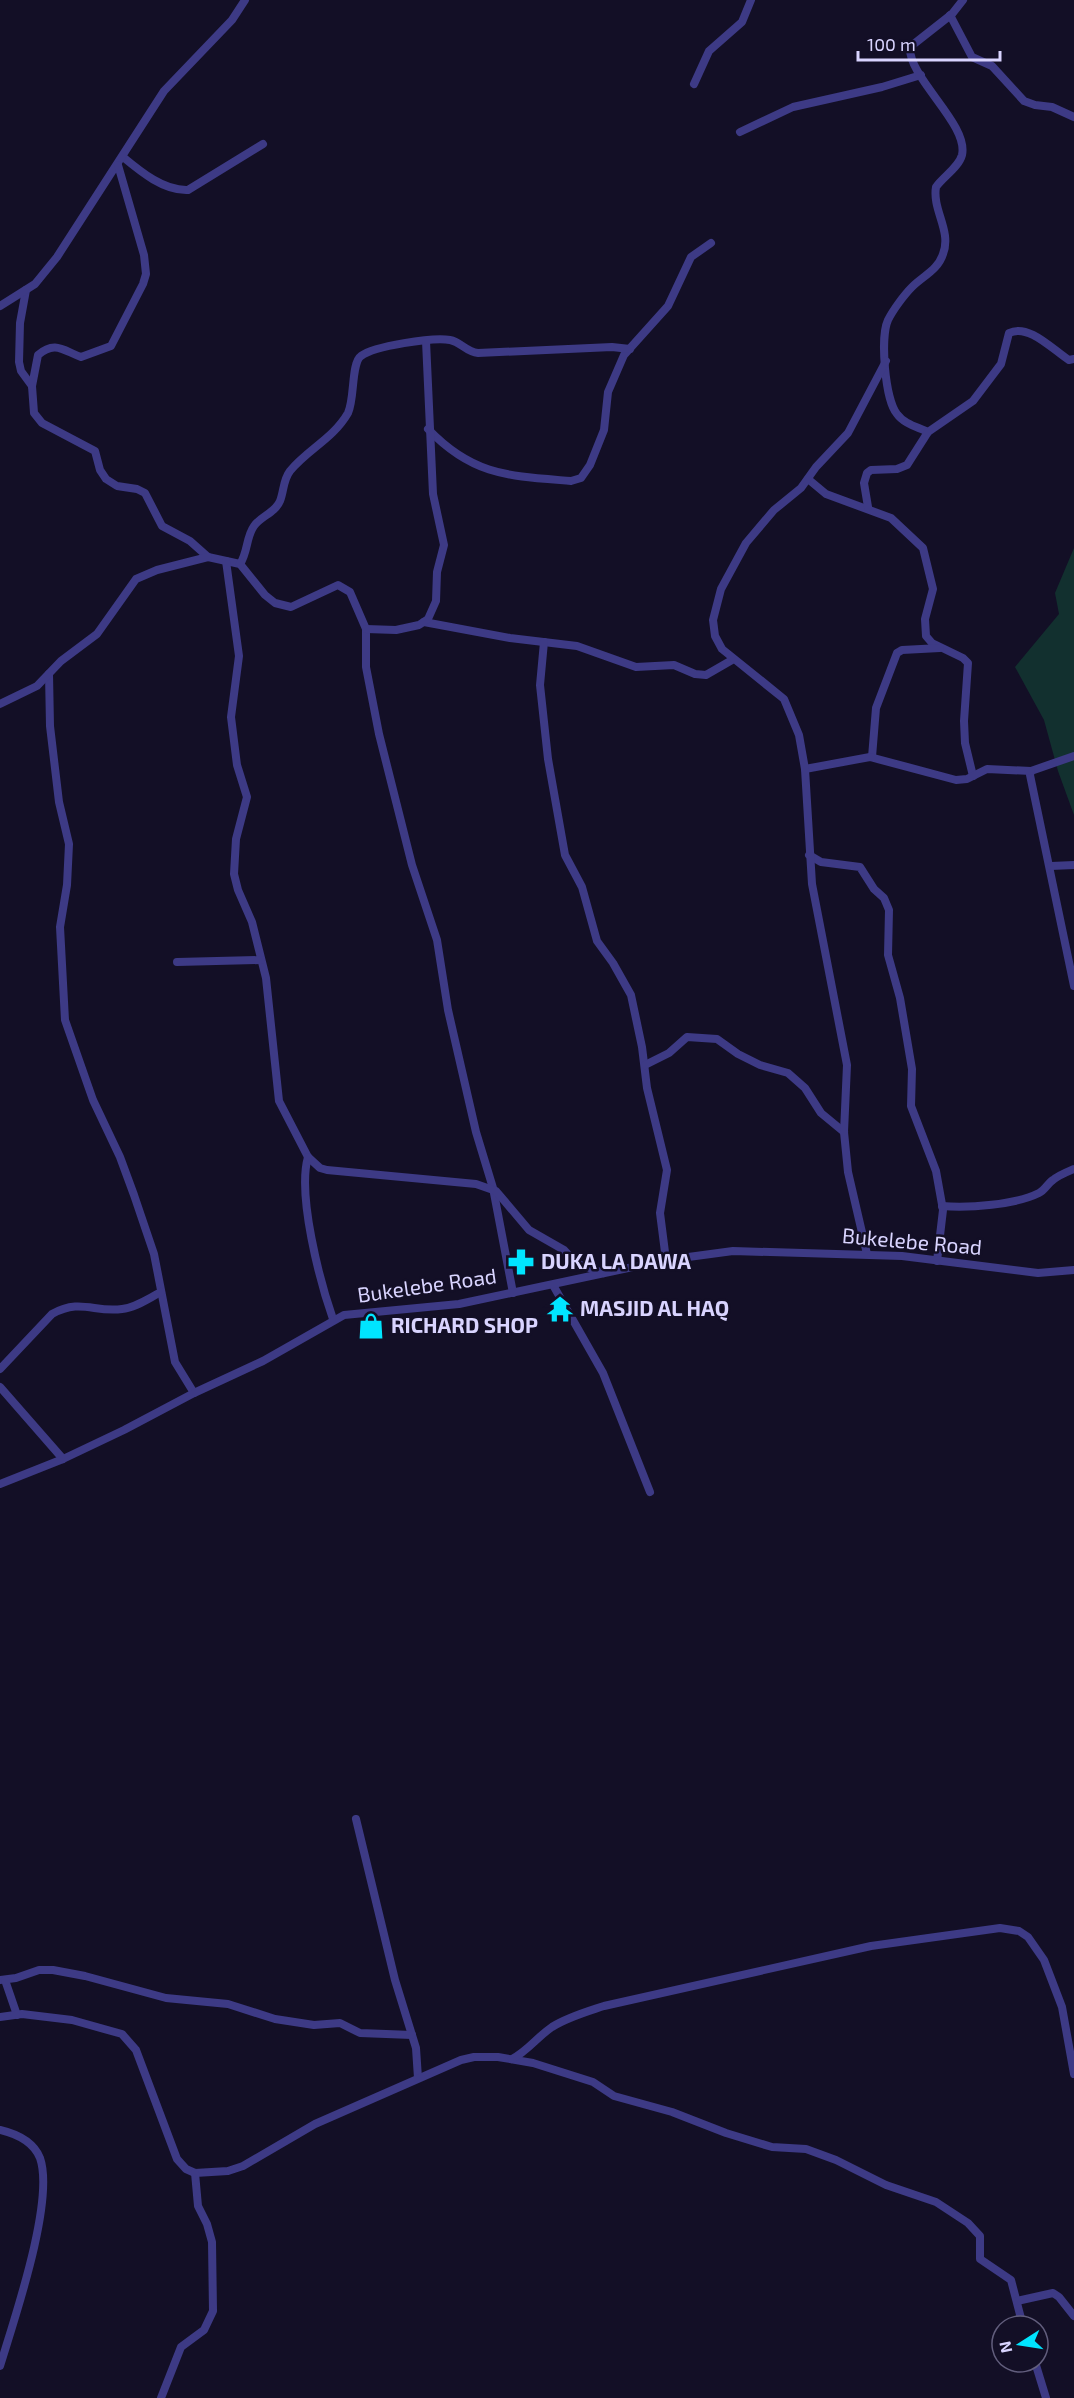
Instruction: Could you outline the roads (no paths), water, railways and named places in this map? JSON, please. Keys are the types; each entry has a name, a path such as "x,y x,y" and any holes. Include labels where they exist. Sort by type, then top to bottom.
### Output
{"street":[{"path":"0,306 35,284 57,257 164,92 232,20 245,0"},
{"path":"694,84 709,51 742,22 751,0"},
{"path":"928,432 907,423 895,412 888,394 886,361 888,321 909,290 930,274 943,256 945,239 935,194 939,182 959,161 962,152 957,133 909,53 911,44 950,15 963,0"},
{"path":"950,15 972,57 992,66 1024,101 1052,107 1074,117"},
{"path":"740,132 793,107 882,87 921,75"},
{"path":"123,157 142,172 176,190 188,190 262,144"},
{"path":"118,165 145,260 143,284 111,346 81,357 63,347 50,348 38,355 32,386 34,413 42,423 95,451 100,470 106,479 117,486 137,489 145,493 158,522 189,541 208,557"},
{"path":"428,429 457,456 473,465 489,470 577,480 585,475 604,430 608,392 624,355 668,306 691,256 711,243"},
{"path":"26,290 20,322 19,362 21,371 32,386"},
{"path":"868,507 864,483 867,473 871,470 897,469 907,465 928,432 973,401 1001,364 1006,337 1012,331 1051,345 1065,357 1074,359"},
{"path":"240,564 247,554 255,526 279,504 289,472 325,441 346,415 353,402 358,358 369,352 401,344 453,341 466,351 478,353 593,348 630,349"},
{"path":"424,622 436,601 437,572 444,545 433,494 428,429 426,342"},
{"path":"867,1254 848,1172 844,1132 846,1055 817,909 809,855 805,769 799,735 786,702 722,650 714,628 714,610 721,588 756,530 801,488 848,433 886,361"},
{"path":"808,479 826,494 868,507 891,518 925,551 933,589 924,629 928,640 963,658 968,663 964,721 965,743 973,776"},
{"path":"0,704 33,689 106,626 136,579 157,570 208,557 240,564 265,595 285,607 309,601 330,587 344,586 352,597 366,629 366,667 379,734 412,865 437,940 448,1010 476,1132 493,1188 513,1293"},
{"path":"226,561 239,656 234,677 233,735 239,776 246,797 236,839 234,874 238,890 252,922 261,960 274,1040 277,1091 308,1157 320,1168 338,1172 476,1184 493,1188 518,1219 539,1237 564,1250 576,1263 603,1273"},
{"path":"366,629 396,630 424,622 585,648 636,667 674,665 700,675 714,672 732,660"},
{"path":"544,642 540,685 548,759 565,855 582,887 597,941 614,963 630,992 645,1065 647,1088 667,1170 660,1213 666,1260"},
{"path":"872,757 876,708 897,653 902,650 940,648"},
{"path":"49,674 51,702 49,714 60,802 69,844 67,885 60,927 65,1020 93,1100 125,1169 154,1254 175,1362 194,1393"},
{"path":"805,769 852,758 872,757 956,780 973,776 987,769 1031,771 1074,756"},
{"path":"1031,771 1035,803 1051,866 1074,986"},
{"path":"809,855 821,862 860,867 886,903 890,920 889,960 900,998 912,1075 911,1106 936,1171 942,1206 937,1261"},
{"path":"1051,866 1074,866"},
{"path":"177,962 261,960"},
{"path":"645,1065 669,1053 687,1037 717,1039 738,1054 760,1065 788,1073 805,1088 821,1113 844,1132"},
{"path":"308,1157 306,1172 308,1209 321,1284 333,1319"},
{"path":"942,1206 965,1208 987,1203 1005,1204 1041,1192 1053,1179 1074,1169"},
{"name":"Bukelebe Road","path":"0,1484 63,1460 194,1393 263,1361 333,1319 344,1315 459,1304 666,1260 733,1251 867,1254 1038,1273 1074,1270"},
{"path":"553,1285 603,1373 650,1492"},
{"path":"0,1369 52,1314 62,1308 79,1305 119,1310 161,1292"},
{"path":"0,1387 63,1460"},
{"path":"356,1819 395,1980 412,2035 418,2078"},
{"path":"512,2059 528,2050 558,2024 604,2006 871,1946 1000,1928 1019,1931 1028,1937 1044,1960 1065,2015 1074,2074"},
{"path":"17,2015 2,1980 39,1970 53,1970 85,1976 166,1998 228,2004 275,2019 314,2025 340,2023 360,2033 412,2035"},
{"path":"0,2017 17,2015 90,2023 122,2034 136,2050 177,2159 186,2169 195,2173 228,2171 243,2166 315,2124 385,2095 418,2078 474,2057 512,2059 532,2063 592,2082 614,2096 672,2112 755,2142 779,2148 809,2150 859,2170 886,2186 936,2202 974,2229 981,2240 980,2259 1008,2276 1020,2314"},
{"path":"0,2130 13,2133 28,2141 36,2150 44,2184 42,2205 26,2277 0,2366"},
{"path":"160,2398 181,2347 204,2330 213,2311 212,2242 198,2206 195,2173"},
{"path":"1017,2301 1053,2293 1074,2316"},
{"path":"1039,2374 1046,2398"}],"place":[{"name":"DUKA LA DAWA","path":"521,1262"},
{"name":"MASJID AL HAQ","path":"560,1309"},
{"name":"RICHARD SHOP","path":"371,1326"}]}
